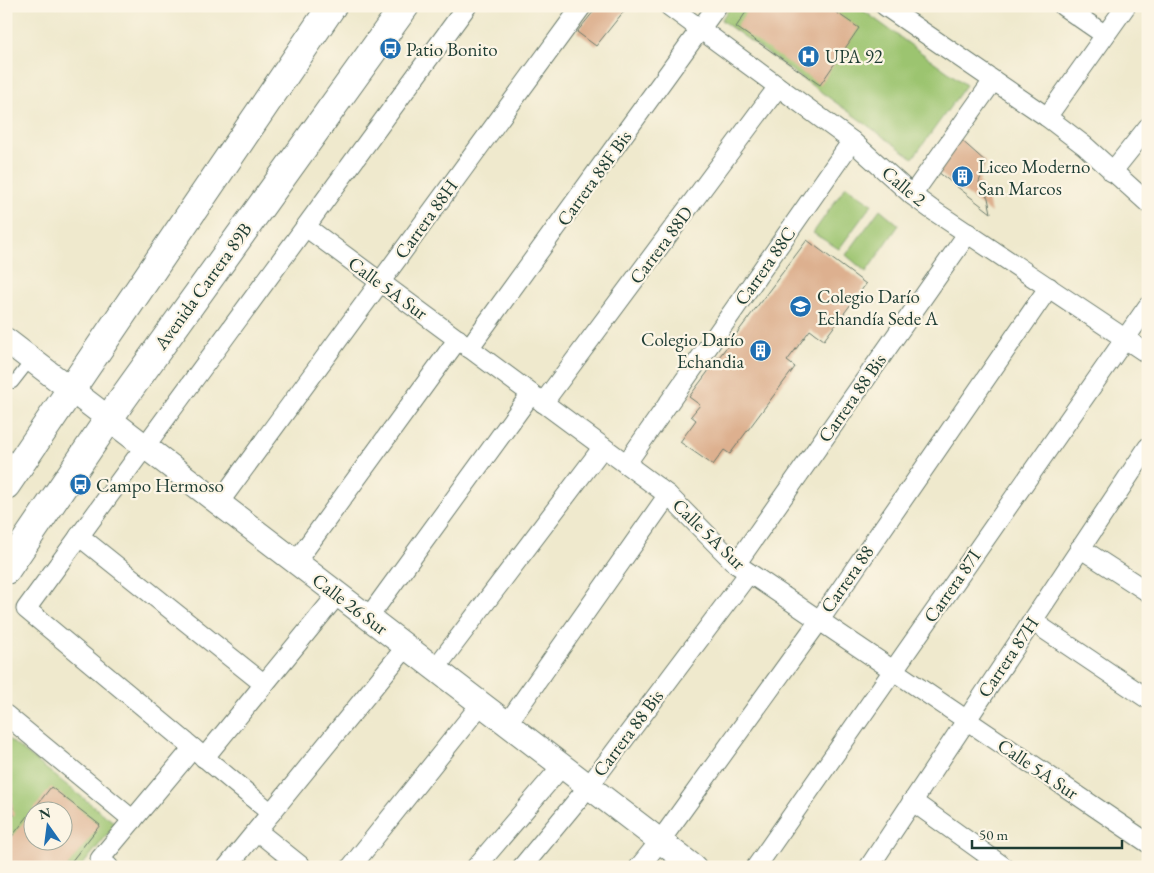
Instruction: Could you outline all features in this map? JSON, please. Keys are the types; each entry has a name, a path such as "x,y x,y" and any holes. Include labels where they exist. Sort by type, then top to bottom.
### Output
{"main road":[{"path":"6,485 332,6"},
{"name":"Avenida Carrera 89B","path":"6,570 108,420 405,6"}],"street":[{"path":"271,813 26,609 467,6"},
{"name":"Carrera 88H","path":"218,504 582,6"},
{"name":"Calle 2","path":"669,6 852,141 912,195 1148,354"},
{"name":"Carrera 88F Bis","path":"296,563 464,344 701,30 717,6"},
{"path":"885,6 1047,117 1085,146 1148,203"},
{"path":"1063,6 1106,35"},
{"path":"1047,117 1126,6"},
{"path":"912,195 993,80"},
{"name":"Carrera 88D","path":"368,618 778,87"},
{"path":"1112,172 1148,127"},
{"name":"Carrera 88C","path":"626,464 852,141"},
{"name":"Calle 5A Sur","path":"306,227 668,495 724,554 742,568 1148,843"},
{"name":"Carrera 88 Bis","path":"522,867 589,786 742,568 968,233"},
{"name":"Carrera 88","path":"639,867 660,841 819,620 1049,287"},
{"name":"Carrera 87I","path":"756,867 894,672 1123,338 1148,306"},
{"name":"Calle 26 Sur","path":"6,340 694,867"},
{"path":"435,669 602,446"},
{"name":"Carrera 87H","path":"869,867 1080,548 1141,473 1148,447"},
{"path":"507,724 668,495"},
{"path":"79,536 264,684"},
{"path":"1080,548 1148,592"},
{"path":"109,867 100,859 132,820 264,684 337,595"},
{"path":"1032,621 1148,699"},
{"path":"227,867 406,647"},
{"path":"351,867 481,704"},
{"path":"6,715 132,820"},
{"path":"476,867 562,766"},
{"path":"912,801 1004,867"},
{"path":"256,831 302,867"}],"lane":[{"path":"6,378 13,383 31,360"}],"green space":[{"path":"731,6 857,6 966,85 913,158 721,20"},
{"path":"846,186 872,204 839,249 813,233"},
{"path":"880,209 899,225 866,272 846,255"},
{"path":"6,737 116,824 81,867 6,867"}],"building":[{"path":"598,6 628,6 596,46 577,32"},
{"name":"UPA 92","path":"750,6 827,6 859,28 820,85 736,27"},
{"name":"Liceo Moderno San Marcos","path":"959,138 986,162 979,182 988,198 991,213 938,172"},
{"name":"Colegio Darío Echandia","path":"807,240 866,284 824,340 810,330 787,361 795,367 730,454 724,450 713,465 680,442 696,420 691,416 700,405 689,397"},
{"path":"51,787 68,800 41,800"},
{"path":"10,789 14,816 6,817 6,790"},
{"path":"72,803 100,825 67,867 6,867 6,844 22,824 22,850 72,850"}],"place":[{"name":"Patio Bonito","path":"390,49"},
{"name":"UPA 92","path":"809,56"},
{"name":"Liceo Moderno San Marcos","path":"962,177"},
{"name":"Colegio Darío Echandía Sede A","path":"801,307"},
{"name":"Colegio Darío Echandia","path":"760,350"},
{"name":"Campo Hermoso","path":"80,485"}]}
